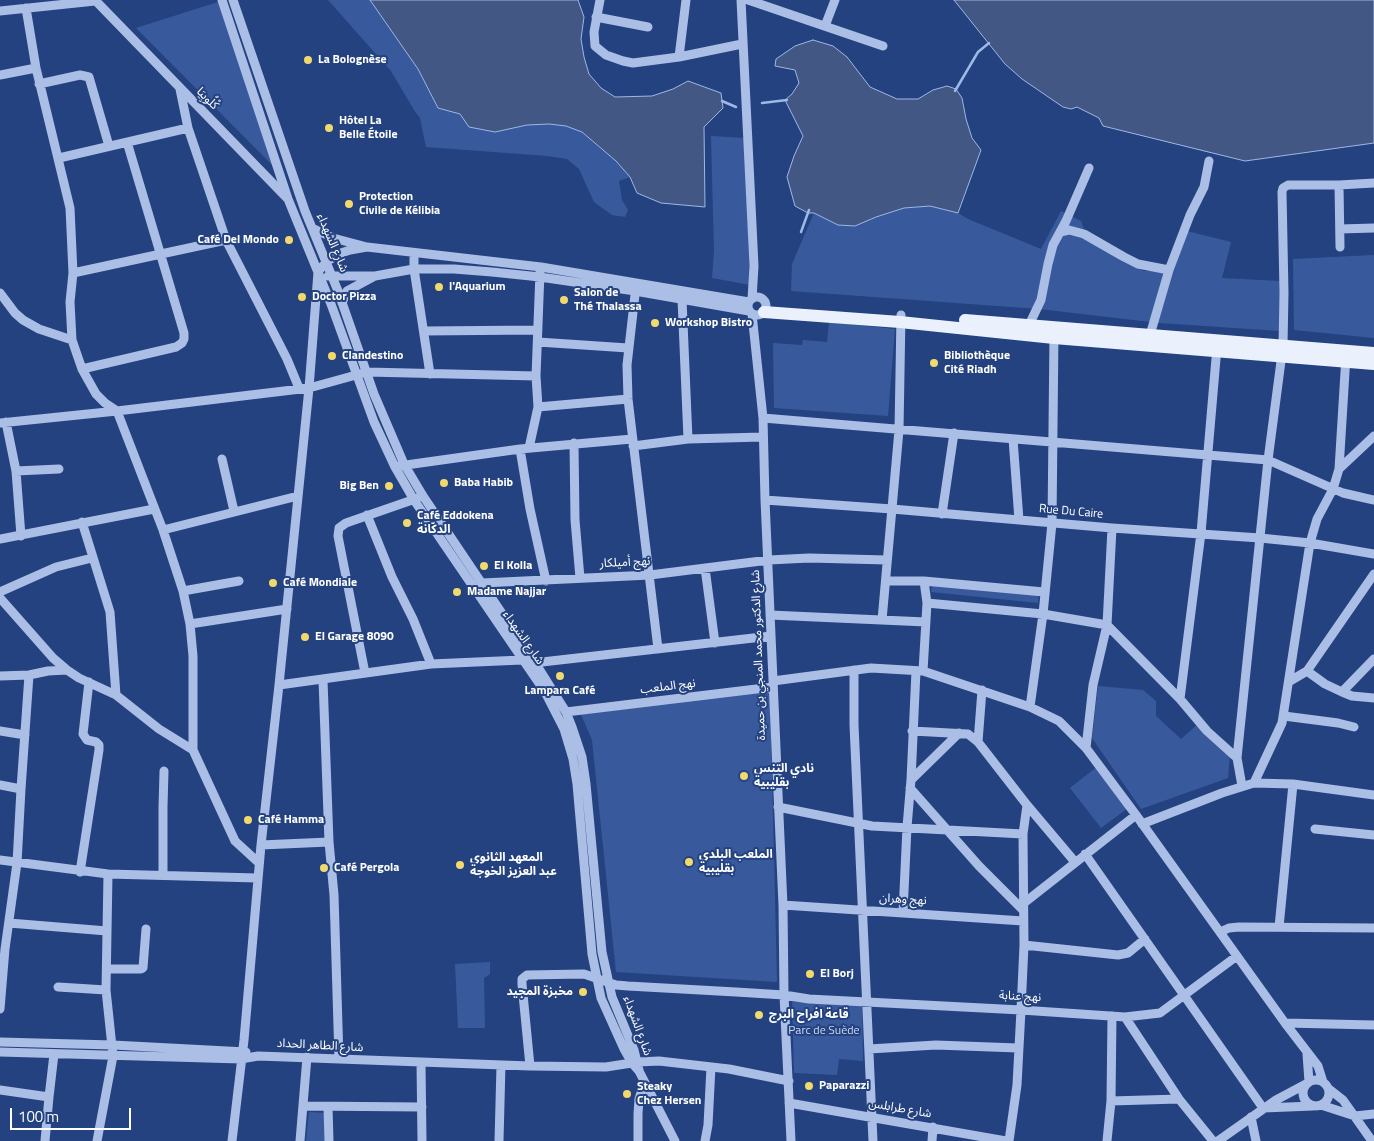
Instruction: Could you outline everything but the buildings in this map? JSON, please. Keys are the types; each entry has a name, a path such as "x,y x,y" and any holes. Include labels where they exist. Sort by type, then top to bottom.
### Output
{"main road":[{"path":"757,307 836,314 1029,325 1054,332 1150,335 1217,346"},
{"path":"900,318 1346,356 1374,353"},
{"path":"1346,356 1374,364"}],"street":[{"name":"كْلُوبِيَا","path":"95,0 288,199 305,211"},
{"path":"0,11 95,0"},
{"name":"شارع الشهداء","path":"222,0 288,199 319,274 356,374 370,395"},
{"name":"شارع الشهداء","path":"233,0 305,211 332,276 367,372 374,422 399,466 414,500 545,692 575,747 592,954 596,978 611,1022 636,1065"},
{"path":"600,0 594,32 595,46 606,56 633,63 678,57 742,44"},
{"path":"678,57 686,0"},
{"name":"شارع الدكتور محمد المنجي بن حميدة","path":"741,0 757,307 757,348 763,418 791,1141"},
{"path":"748,0 883,46"},
{"path":"825,26 834,0"},
{"path":"26,8 39,84 70,208 73,273 70,302 72,340 82,370 96,394 105,403 118,411 163,530 182,591 190,624 194,682 194,750 235,842 259,863"},
{"path":"596,17 648,27"},
{"path":"0,75 36,68"},
{"path":"39,84 80,75 89,77 109,146"},
{"path":"180,89 188,128 226,240 287,359 299,388"},
{"path":"59,158 188,128"},
{"path":"82,370 176,347 182,343 184,334 127,142"},
{"path":"1150,335 1169,270 1190,215 1204,187 1209,161"},
{"path":"1029,325 1041,300 1050,254 1089,168"},
{"path":"1242,786 1238,758 1281,351 1283,188 1288,185 1374,183"},
{"path":"1339,185 1340,247"},
{"path":"312,228 333,238 367,247 541,267 636,287 757,307"},
{"path":"1340,229 1374,228"},
{"path":"1060,232 1069,230 1084,234 1138,264 1169,270"},
{"path":"73,273 226,240"},
{"path":"232,1141 257,878 287,609 319,274 326,262 350,250 367,247"},
{"path":"414,253 414,269 430,374"},
{"path":"541,267 536,376 538,406 525,448 530,509 546,581"},
{"path":"319,274 332,276 375,276 414,269 454,269 636,287 682,299 757,307"},
{"path":"342,303 347,291 375,276"},
{"path":"636,287 628,348 628,399 658,648"},
{"path":"0,293 15,313 23,320 39,329 72,340"},
{"path":"682,299 688,439"},
{"path":"882,620 899,430 900,318"},
{"path":"424,331 538,330"},
{"path":"1030,707 1043,614 1052,523 1054,332"},
{"path":"538,342 628,348"},
{"path":"1180,699 1201,533 1217,346"},
{"path":"1254,783 1280,729 1284,716 1310,544 1320,512 1333,489 1339,469 1346,356"},
{"path":"21,536 16,471 3,422 118,411 309,388 367,372 536,376"},
{"path":"538,406 628,399"},
{"path":"763,418 1268,460 1333,489 1374,500"},
{"path":"942,514 954,433"},
{"path":"1339,469 1370,445 1374,436"},
{"path":"399,466 574,443 763,437"},
{"path":"1013,439 1019,520"},
{"path":"574,443 575,520 580,578"},
{"path":"222,459 234,511"},
{"name":"شارع الشهداء","path":"399,466 423,496 566,712 586,784 602,952 608,982 636,1065"},
{"path":"16,471 59,469"},
{"path":"163,530 298,496"},
{"path":"365,673 338,536 339,528 367,515 423,496"},
{"name":"Rue Du Caire","path":"765,500 1260,538 1374,554"},
{"path":"0,539 154,509"},
{"path":"367,515 431,664"},
{"path":"82,522 110,612 116,695"},
{"path":"1086,748 1093,685 1107,624 1112,528"},
{"path":"0,592 56,567 92,558"},
{"name":"نهج أميلكار","path":"482,583 650,575 768,560 809,558 887,560"},
{"path":"705,568 715,643"},
{"path":"1290,681 1307,671 1374,574"},
{"path":"182,591 239,581"},
{"path":"886,581 924,581 1044,592"},
{"path":"903,913 912,730 926,622 927,603 924,581"},
{"path":"0,598 4,608 52,658 67,670 116,695 159,729 194,750"},
{"path":"927,603 1043,614 1107,624 1180,699 1206,730 1238,758"},
{"path":"190,624 287,609"},
{"path":"770,615 926,622"},
{"path":"279,685 431,664 522,660 542,662 771,636"},
{"path":"1342,692 1374,659"},
{"name":"نهج الملعب","path":"566,712 774,684 872,668 920,671 1030,707 1059,721 1086,748 1136,815 1307,1054 1318,1066 1326,1085"},
{"path":"0,676 29,675 67,670"},
{"path":"854,670 854,726 860,824 862,911 873,1141"},
{"path":"1307,671 1325,684 1342,692 1352,696 1374,698"},
{"path":"0,1008 2,949 9,923 17,863 29,675"},
{"path":"323,680 329,842 334,895 339,1059"},
{"path":"80,872 99,750 96,742 88,740 83,734 89,682"},
{"path":"978,742 982,690"},
{"path":"1284,716 1354,727"},
{"path":"912,730 968,734 978,742 1075,862"},
{"path":"0,731 25,735"},
{"path":"910,784 959,733"},
{"path":"163,875 164,771"},
{"path":"1142,824 1254,783 1293,784 1374,795"},
{"path":"910,784 979,866 1023,906"},
{"path":"1279,928 1293,784"},
{"path":"0,785 21,788"},
{"path":"1010,1141 1017,1085 1021,1010 1024,945 1023,834 1027,805"},
{"path":"778,807 860,824 884,827 1023,834"},
{"path":"1023,906 1075,862 1136,815"},
{"path":"1315,829 1374,835"},
{"path":"261,845 329,842"},
{"path":"1085,854 1263,1108"},
{"path":"0,860 80,872 108,874 257,878"},
{"path":"97,1141 114,1056 106,990 108,968 108,874"},
{"name":"نهج وهران","path":"783,905 1023,921"},
{"path":"9,923 107,931"},
{"path":"1220,932 1238,927 1374,928"},
{"path":"108,968 142,968 146,929"},
{"path":"1024,945 1118,955 1128,953 1146,939"},
{"name":"نهج عنابة","path":"530,1066 522,979 527,975 574,973 628,986 784,995 809,999 1125,1017 1160,1013 1237,956"},
{"path":"58,987 106,990"},
{"path":"1107,1141 1111,1101 1112,1016"},
{"path":"1125,1017 1179,1099 1213,1141"},
{"path":"1285,1023 1374,1025"},
{"path":"0,1042 113,1045 241,1055"},
{"path":"869,1049 936,1044 1018,1048"},
{"name":"شارع الطاهر الحداد","path":"0,1052 114,1056 241,1055 530,1066 606,1067 660,1061 711,1067 789,1081"},
{"path":"45,1141 54,1054"},
{"path":"1307,1054 1307,1083 1303,1090 1304,1098 1307,1102 1355,1116 1374,1114"},
{"path":"300,1141 307,1057"},
{"path":"421,1063 422,1141"},
{"path":"499,1141 501,1065"},
{"path":"636,1065 675,1141"},
{"path":"705,1141 708,1125 711,1067"},
{"path":"1218,1141 1284,1094 1316,1080 1326,1085 1343,1100 1372,1141"},
{"path":"638,1141 639,1099 644,1083"},
{"path":"1263,1108 1318,1105 1328,1099 1326,1085"},
{"path":"0,1090 49,1097"},
{"path":"1111,1101 1179,1099"},
{"name":"شارع طرابلس","path":"789,1103 1006,1141"},
{"path":"304,1106 422,1107"},
{"path":"328,1107 329,1141"},
{"path":"1251,1118 1256,1141"},
{"path":"932,1141 933,1127"}],"green space":[{"path":"328,0 370,0 418,69 438,108 460,114 469,127 495,132 527,125 549,124 566,126 582,132 616,161 630,177 619,181 622,200 628,210 625,217 612,215 594,202 579,169 567,159 426,147 420,118 391,71"},
{"path":"221,1 280,173 136,28"},
{"path":"711,136 745,138 750,285 712,278 714,251"},
{"path":"930,206 958,213 968,219 1041,249 1061,211 1081,221 1088,240 1121,261 1144,271 1171,271 1187,231 1231,242 1222,278 1280,281 1280,331 1159,323 1039,309 791,291 792,264 814,213 838,225 855,226 904,208"},
{"path":"1374,255 1374,338 1294,330 1293,259"},
{"path":"829,322 895,329 888,416 774,408 773,343 802,345 803,340 827,342"},
{"path":"933,580 1039,588 1038,603 931,592"},
{"path":"1098,686 1143,690 1156,701 1156,716 1181,739 1198,724 1230,754 1228,778 1141,809 1092,738"},
{"name":"الملعب البلدي بقليبية","path":"770,690 777,982 616,972 592,740 579,710"},
{"path":"1098,766 1128,808 1101,828 1070,788"},
{"path":"490,962 490,974 484,978 485,1028 458,1028 455,964"},
{"name":"Parc de Suède","path":"792,998 862,1001 863,1061 839,1059 837,1075 794,1073"},
{"path":"309,1112 327,1113 327,1141 306,1141"}],"shaded area":[{"path":"370,0 578,0 584,17 581,39 584,57 589,74 601,88 615,97 652,96 673,89 688,81 721,93 723,108 704,127 705,207 661,203 637,193 630,177 616,161 582,132 566,126 549,124 527,125 495,132 469,127 460,114 438,108 418,69"},
{"path":"954,0 1374,0 1374,143 1245,161 1103,126 1099,118 1077,107 1071,109 1063,107 1022,79 1005,64"},
{"path":"813,40 833,46 847,57 870,87 897,99 918,99 933,90 947,86 956,89 962,98 972,138 981,150 958,213 930,206 904,208 855,226 838,225 795,206 787,177 803,136 785,100 792,94 799,83 795,70 775,66 776,59 795,46"}],"waterway":[{"path":"955,91 978,52 989,43"},
{"path":"762,103 787,100"},
{"path":"722,101 736,107"},
{"path":"801,232 809,210"}],"place":[{"name":"La Bolognèse","path":"308,60"},
{"name":"Hôtel La Belle Étoile","path":"329,128"},
{"name":"Protection Civile de Kélibia","path":"349,204"},
{"name":"Café Del Mondo","path":"289,240"},
{"name":"l'Aquarium","path":"439,287"},
{"name":"Doctor Pizza","path":"302,297"},
{"name":"Salon de Thé Thalassa","path":"564,300"},
{"name":"Workshop Bistro","path":"655,323"},
{"name":"Clandestino","path":"332,356"},
{"name":"Bibliothèque Cité Riadh","path":"934,363"},
{"name":"Baba Habib","path":"444,483"},
{"name":"Big Ben","path":"389,486"},
{"name":"Café Eddokena الدكّانة","path":"407,523"},
{"name":"El Kolla","path":"484,566"},
{"name":"Café Mondiale","path":"273,583"},
{"name":"Madame Najjar","path":"457,592"},
{"name":"El Garage 8090","path":"305,637"},
{"name":"Lampara Café","path":"560,676"},
{"name":"نادي التنس بقليبية","path":"744,776"},
{"name":"Café Hamma","path":"248,820"},
{"name":"الملعب البلدي بقليبية","path":"689,862"},
{"name":"المعهد الثانوي عبد العزيز الخوجة","path":"460,865"},
{"name":"Café Pergola","path":"324,868"},
{"name":"El Borj","path":"810,974"},
{"name":"مخبزة المجيد","path":"583,992"},
{"name":"قاعة افراح البرج","path":"759,1015"},
{"name":"Paparazzi","path":"809,1086"},
{"name":"Steaky Chez Hersen","path":"627,1094"}]}
